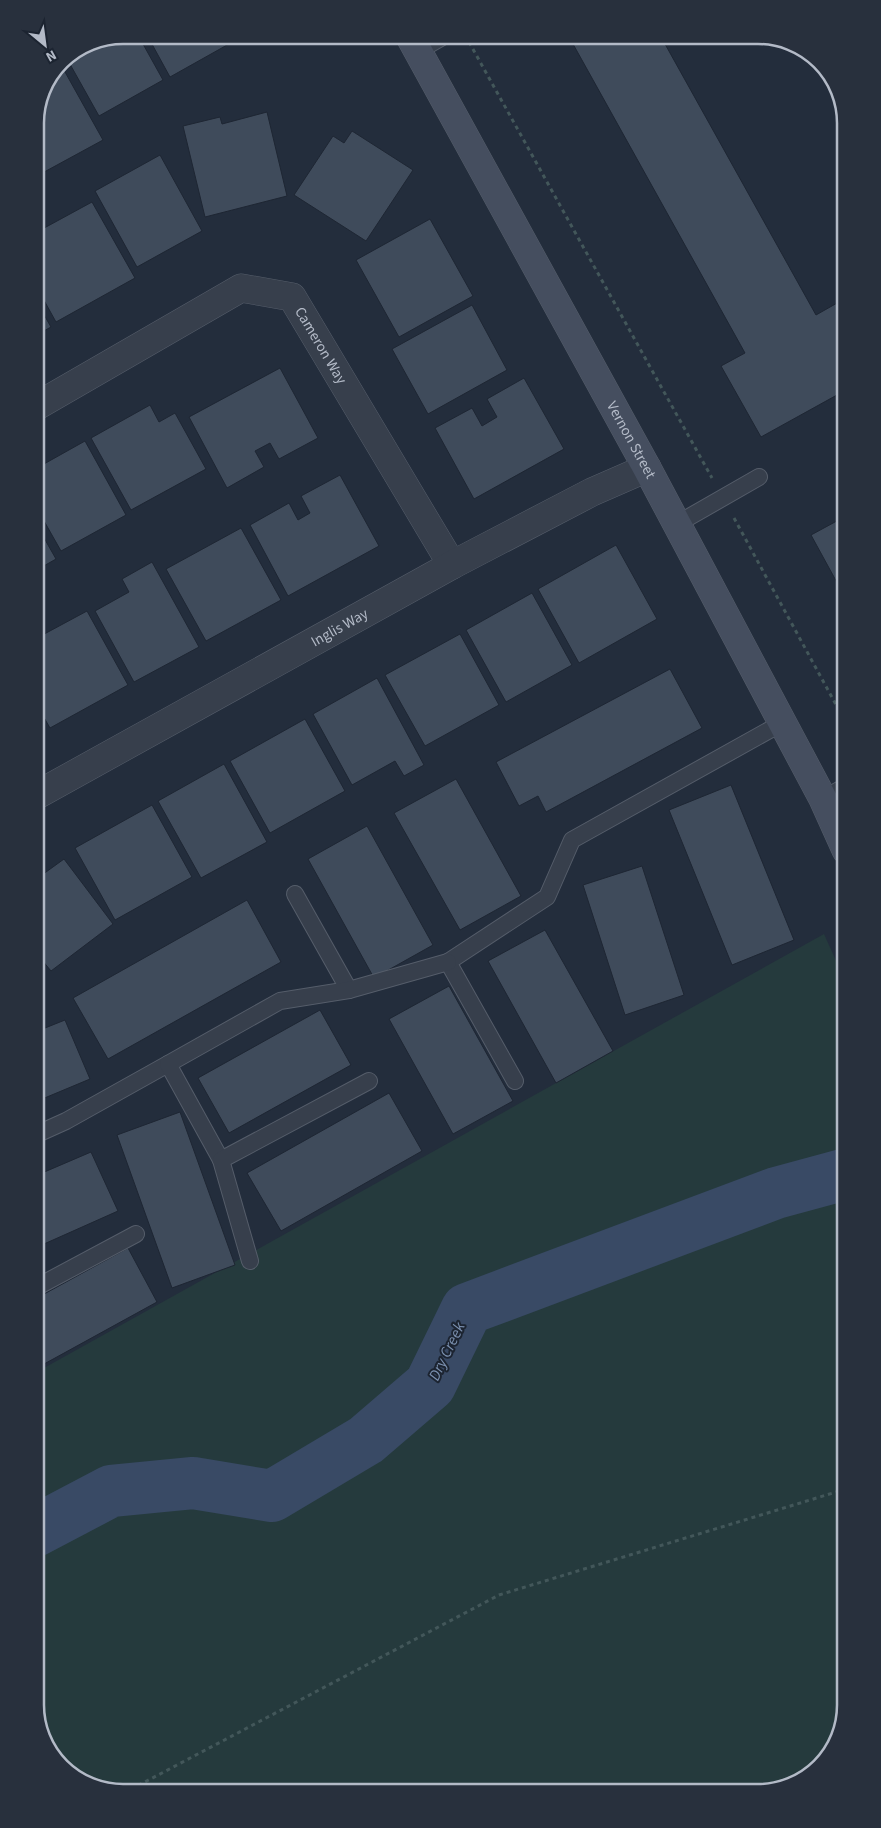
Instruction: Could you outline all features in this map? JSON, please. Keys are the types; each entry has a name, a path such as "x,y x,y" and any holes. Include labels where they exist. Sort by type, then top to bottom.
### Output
{"main road":[{"name":"Vernon Street","path":"415,44 647,468 823,799 837,830"}],"street":[{"name":"Cameron Way","path":"44,402 241,288 292,297 452,566"},
{"name":"Inglis Way","path":"44,791 452,566 592,492 647,468"}],"lane":[{"path":"677,524 759,477"},
{"path":"44,1131 66,1121 280,1001 349,990 448,962 547,897 572,840 782,723"},
{"path":"823,799 837,791"},
{"path":"295,894 349,990"},
{"path":"448,962 515,1081"},
{"path":"168,1064 221,1160 250,1260"},
{"path":"221,1160 368,1081"},
{"path":"44,1283 136,1234"}],"path":[{"path":"470,44 837,707"},
{"path":"141,1784 499,1595 837,1492"}],"green space":[{"path":"824,934 837,963 837,1715 835,1725 824,1749 814,1761 798,1774 773,1783 758,1784 118,1784 108,1783 88,1776 79,1771 60,1753 54,1745 45,1720 44,1368"}],"building":[{"path":"143,44 163,80 99,116 70,64 79,57 108,45"},
{"path":"152,44 229,44 170,77"},
{"path":"573,44 665,44 816,315 837,303 837,395 761,437 721,366 745,353"},
{"path":"64,70 103,140 44,172 45,108 57,79"},
{"path":"267,112 287,196 205,217 183,126 220,117 222,124"},
{"path":"352,131 413,170 366,241 294,195 333,136 344,143"},
{"path":"160,155 202,231 137,267 95,191"},
{"path":"92,202 135,278 56,322 44,300 44,228"},
{"path":"430,219 473,296 399,337 356,260"},
{"path":"472,305 507,370 428,414 392,349"},
{"path":"44,315 51,327 44,331"},
{"path":"280,368 318,438 279,459 270,443 255,451 264,467 227,488 189,417"},
{"path":"524,378 564,449 474,499 435,428 472,408 482,426 497,417 487,399"},
{"path":"150,405 159,422 175,413 206,469 131,510 91,438"},
{"path":"85,441 126,515 61,551 44,521 44,464"},
{"path":"340,475 379,546 288,596 250,525 289,503 298,520 310,513 301,496"},
{"path":"837,521 837,583 811,535"},
{"path":"241,528 281,600 206,641 166,569"},
{"path":"44,538 56,559 44,566"},
{"path":"616,545 657,619 579,663 538,589"},
{"path":"152,562 199,647 134,682 95,611 129,592 122,579"},
{"path":"532,593 572,665 506,702 466,630"},
{"path":"87,611 128,685 50,728 44,718 44,634"},
{"path":"460,634 499,705 425,746 385,675"},
{"path":"670,669 702,728 546,812 538,796 519,806 496,762"},
{"path":"377,678 424,765 404,776 395,761 352,785 313,714"},
{"path":"305,719 345,791 270,833 230,761"},
{"path":"224,764 267,842 201,878 158,801"},
{"path":"456,779 521,896 460,930 394,813"},
{"path":"731,785 794,940 732,965 669,810"},
{"path":"152,805 192,877 115,920 75,848"},
{"path":"367,826 433,945 374,978 308,859"},
{"path":"64,859 113,924 51,971 44,962 44,873"},
{"path":"642,866 684,995 625,1015 583,885"},
{"path":"247,900 281,962 108,1059 73,998"},
{"path":"545,930 613,1051 556,1083 488,961"},
{"path":"449,986 513,1101 453,1134 389,1019"},
{"path":"320,1010 351,1065 229,1133 198,1078"},
{"path":"65,1020 90,1079 44,1098 44,1028"},
{"path":"389,1093 422,1151 281,1231 247,1173"},
{"path":"180,1112 235,1265 172,1288 117,1135"},
{"path":"91,1152 118,1211 44,1244 44,1172"},
{"path":"128,1248 157,1302 44,1364 44,1294"}],"waterway":[{"name":"Dry Creek","path":"44,1526 111,1491 193,1483 272,1496 366,1440 430,1385 467,1309 776,1193 837,1176"}]}
